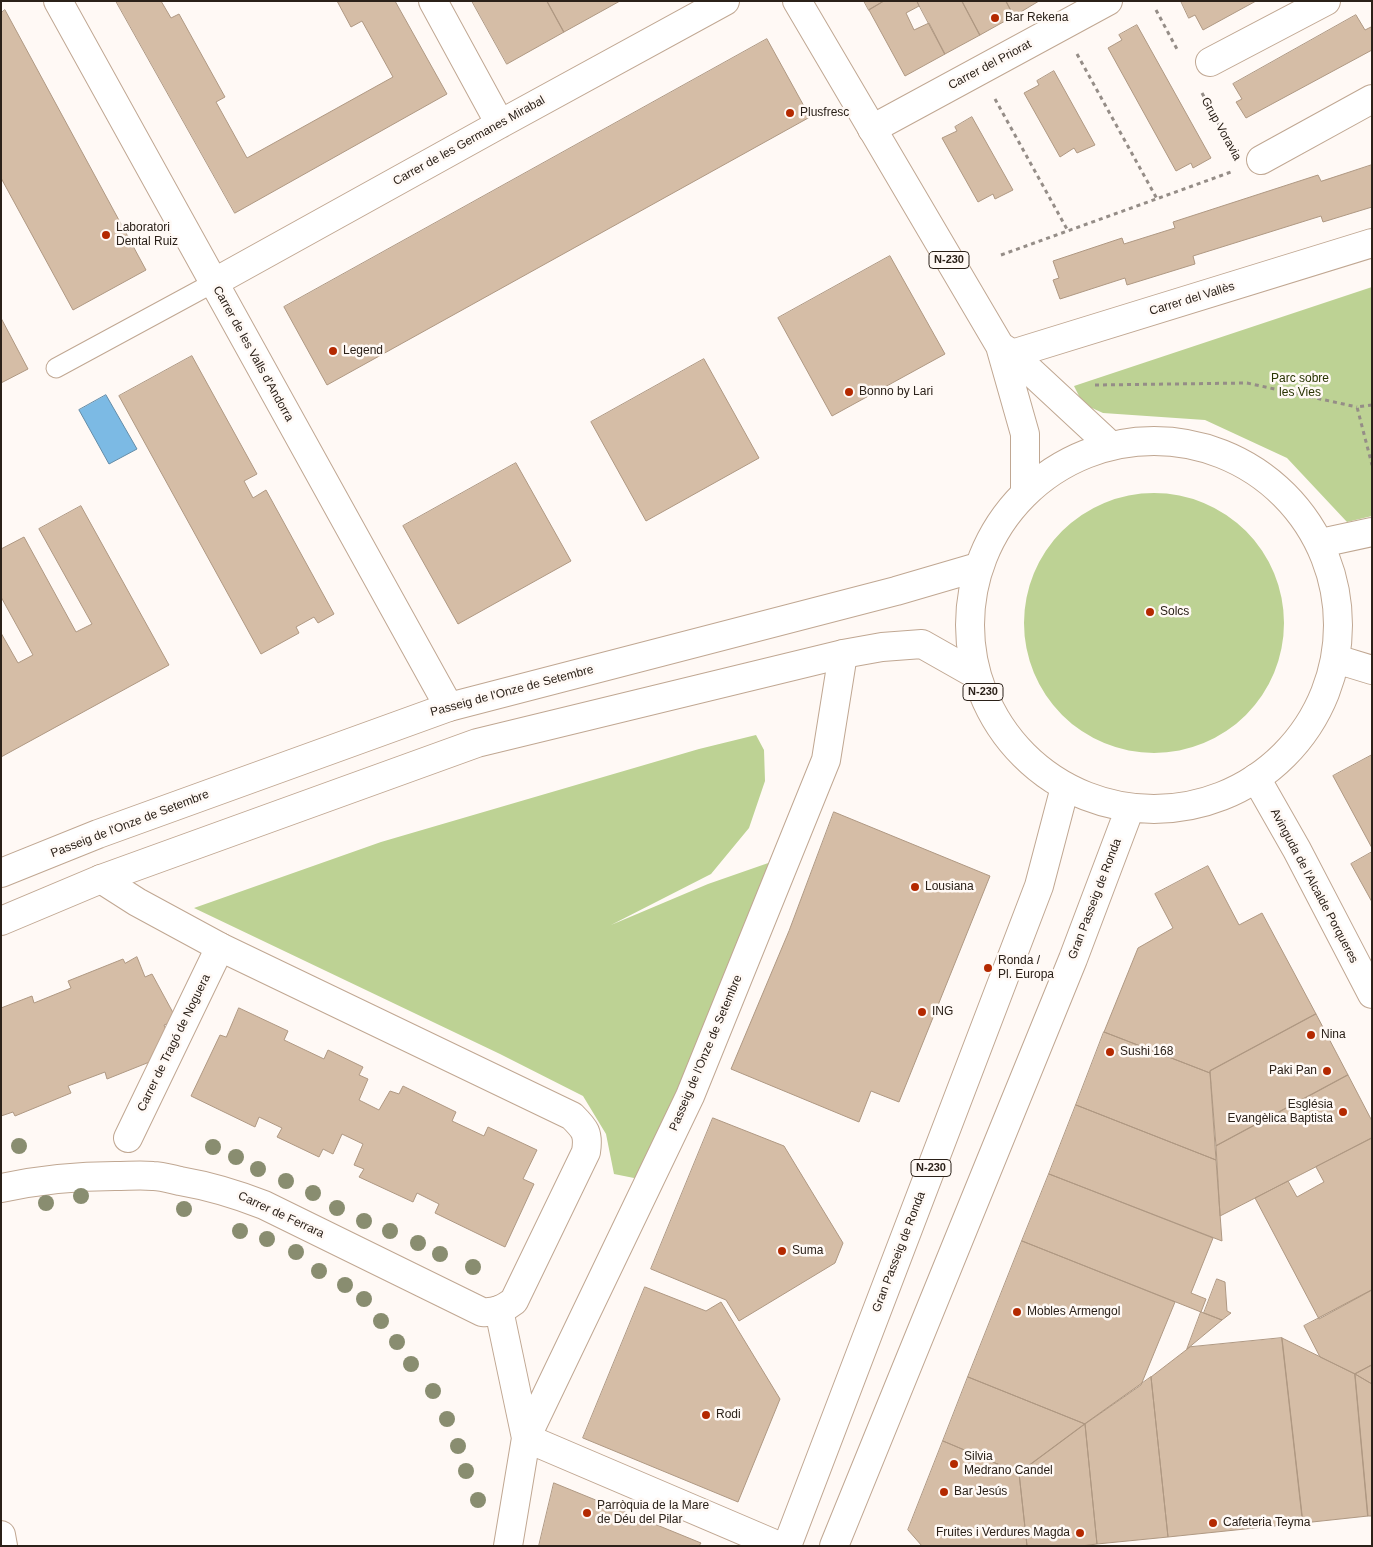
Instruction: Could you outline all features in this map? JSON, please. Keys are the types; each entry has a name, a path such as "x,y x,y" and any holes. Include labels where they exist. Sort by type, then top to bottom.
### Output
{"street":[{"name":"Carrer de les Valls d'Andorra","path":"58,1 449,707"},
{"path":"432,1 500,124"},
{"name":"Carrer de les Germanes Mirabal","path":"213,283 725,1"},
{"name":"N-230","path":"798,1 872,129 1006,350 1110,445"},
{"name":"Carrer del Priorat","path":"872,129 1108,1"},
{"path":"1210,62 1326,1"},
{"name":"Grup Voravia","path":"1260,160 1372,99"},
{"name":"Carrer del Vallès","path":"1006,350 1372,243"},
{"name":"N-230","path":"1006,350 1025,434 1025,492"},
{"name":"N-230","path":"1155,440 1200,445 1250,466 1291,499 1321,543 1338,600 1336,659 1323,702 1299,740 1280,761 1256,778 1224,795 1178,808 1130,808 1097,801 1065,787 1026,758 995,719 975,674 969,620 978,567 997,527 1025,492 1064,463 1110,445 1155,440"},
{"path":"1321,543 1372,532"},
{"name":"Passeig de l'Onze de Setembre","path":"1,873 98,834 449,707 896,591 978,567"},
{"path":"1,920 101,879 477,743 844,654 882,647 922,644 975,674"},
{"name":"Passeig de l'Onze de Setembre","path":"526,1438 694,1087 826,760 844,654"},
{"path":"1336,659 1372,670"},
{"name":"Avinguda de l'Alcalde Porqueres","path":"1256,778 1297,850 1372,994"},
{"name":"Gran Passeig de Ronda","path":"787,1546 1039,886 1065,787"},
{"name":"Gran Passeig de Ronda","path":"834,1546 1072,959 1130,808"},
{"path":"101,879 137,902 220,947 572,1116 586,1131 588,1140 586,1152 507,1306 526,1438 508,1546"},
{"name":"Carrer de Tragó de Noguera","path":"128,1138 220,947"},
{"name":"Carrer de Ferrara","path":"1,1188 53,1178 79,1176 154,1176 206,1186 236,1194 264,1206 482,1312 490,1313 507,1306"},
{"path":"526,1438 779,1546"},
{"path":"1,1535 3,1546"}],"lane":[{"path":"56,368 213,283"}],"path":[{"path":"1156,10 1179,52"},
{"path":"1077,54 1157,199"},
{"name":"Grup Voravia","path":"1198,86 1234,152"},
{"path":"995,99 1068,231"},
{"name":"Grup Voravia","path":"1001,255 1234,171"},
{"path":"1093,385 1247,383 1357,407 1372,405"},
{"path":"1357,407 1372,465"}],"green space":[{"name":"Parc sobre les Vies","path":"1372,287 1372,516 1347,522 1287,458 1205,420 1103,413 1083,404 1074,386"},
{"path":"1141,493 1167,493 1192,498 1215,508 1237,522 1255,540 1269,562 1279,585 1284,610 1284,636 1279,661 1269,684 1255,706 1237,724 1215,738 1192,748 1167,753 1141,753 1116,748 1093,738 1071,724 1053,706 1039,684 1029,661 1024,636 1024,610 1029,585 1039,562 1053,540 1071,522 1093,508 1116,498"},
{"path":"756,735 764,750 765,781 749,828 711,874 611,925 708,884 774,861 639,1179 614,1174 606,1134 583,1096 500,1054 194,908 381,842 699,749"}],"water":[{"path":"106,395 137,449 109,464 79,410"}],"building":[{"path":"116,1 161,1 171,18 179,14 225,97 216,102 247,158 393,77 362,21 351,27 337,1 395,1 447,94 235,213"},
{"path":"472,1 547,1 564,32 507,64"},
{"path":"547,1 620,1 564,32"},
{"path":"864,1 884,1 869,10"},
{"path":"884,1 917,1 919,6 906,13 914,30 929,23 945,54 905,76 869,10"},
{"path":"917,1 962,1 980,35 945,54"},
{"path":"962,1 1006,1 1014,16 980,35"},
{"path":"1006,1 1039,1 1014,16"},
{"path":"1181,1 1256,1 1203,30 1195,15 1189,18"},
{"path":"5,10 146,270 73,310 1,178 1,13"},
{"path":"1356,15 1365,30 1371,27 1372,29 1372,50 1246,118 1236,102 1242,99 1233,84"},
{"path":"1137,25 1211,158 1193,168 1191,163 1176,171 1108,48 1122,40 1119,35"},
{"path":"767,39 810,117 327,385 284,307"},
{"path":"1054,71 1095,145 1077,153 1074,148 1060,157 1024,93 1039,85 1037,81"},
{"path":"972,117 1013,190 995,199 993,194 978,202 942,138 957,131 955,127"},
{"path":"1372,165 1372,207 1323,222 1321,216 1193,256 1195,264 1127,285 1125,278 1060,299 1053,280 1059,278 1053,261 1122,238 1124,244 1175,228 1173,222 1318,175 1321,181"},
{"path":"890,256 945,354 832,416 778,318"},
{"path":"1,318 28,369 1,383"},
{"path":"192,356 257,474 244,481 253,498 266,490 334,614 318,623 314,617 296,627 299,633 261,654 119,396"},
{"path":"704,359 759,458 646,521 591,422"},
{"path":"516,463 571,561 458,624 403,526"},
{"path":"81,506 169,665 1,757 1,633 18,663 33,655 1,597 1,549 24,537 76,632 92,624 39,529"},
{"path":"1372,755 1372,848 1333,776"},
{"path":"834,812 990,876 899,1102 871,1091 859,1122 731,1069 789,931"},
{"path":"1372,852 1372,902 1351,864"},
{"path":"1208,866 1239,925 1262,913 1316,1014 1210,1071 1210,1073 1104,1032 1138,948 1173,928 1155,894"},
{"path":"137,957 145,977 152,974 177,1020 164,1025 171,1042 162,1057 107,1079 105,1072 68,1086 71,1093 15,1116 13,1112 1,1116 1,1008 32,996 34,1003 71,988 68,981 123,959 125,963"},
{"path":"239,1008 288,1031 284,1040 324,1059 328,1050 363,1067 359,1075 368,1079 359,1100 379,1110 390,1091 399,1094 403,1086 456,1112 452,1121 484,1136 488,1127 537,1150 523,1179 534,1184 505,1247 435,1213 439,1204 417,1193 413,1202 359,1177 364,1169 354,1165 363,1144 342,1134 333,1154 323,1149 319,1157 277,1137 282,1128 259,1117 255,1127 191,1096 220,1035 226,1037"},
{"path":"1316,1014 1348,1075 1216,1146 1210,1071"},
{"path":"1104,1032 1210,1073 1216,1160 1076,1105"},
{"path":"1348,1075 1372,1121 1372,1138 1220,1216 1216,1146"},
{"path":"1076,1105 1216,1160 1222,1241 1049,1174"},
{"path":"713,1118 784,1146 843,1243 835,1263 739,1321 726,1300 651,1269"},
{"path":"1372,1138 1372,1290 1319,1319 1255,1198 1288,1181 1297,1197 1324,1182 1316,1167"},
{"path":"1049,1174 1213,1238 1191,1293 1206,1299 1201,1312 1022,1241"},
{"path":"1022,1241 1175,1302 1141,1385 1085,1424 968,1377"},
{"path":"1217,1279 1225,1282 1227,1311 1231,1313 1222,1320 1204,1313"},
{"path":"645,1287 706,1311 721,1302 780,1399 738,1502 583,1438"},
{"path":"1372,1290 1372,1365 1355,1374 1320,1357 1304,1326"},
{"path":"1201,1312 1222,1320 1187,1349"},
{"path":"1282,1338 1303,1523 1168,1537 1151,1377 1190,1347"},
{"path":"1282,1338 1355,1374 1368,1516 1303,1523"},
{"path":"1372,1365 1372,1384 1355,1374"},
{"path":"1355,1374 1372,1384 1372,1516 1368,1516"},
{"path":"968,1377 1085,1424 1019,1473 943,1441"},
{"path":"1151,1377 1168,1537 1097,1544 1085,1424"},
{"path":"1085,1424 1097,1544 1081,1546 1027,1546 1019,1473"},
{"path":"943,1441 1019,1473 1027,1546 922,1546 908,1530"},
{"name":"Parròquia de la Mare de Déu del Pilar","path":"554,1483 701,1543 699,1546 539,1546"}],"place":[{"name":"Bar Rekena","path":"995,18"},
{"name":"Plusfresc","path":"790,113"},
{"name":"Laboratori Dental Ruiz","path":"106,235"},
{"name":"Legend","path":"333,351"},
{"name":"Bonno by Lari","path":"849,392"},
{"name":"Solcs","path":"1150,612"},
{"name":"Lousiana","path":"915,887"},
{"name":"Ronda / Pl. Europa","path":"988,968"},
{"name":"ING","path":"922,1012"},
{"name":"Nina","path":"1311,1035"},
{"name":"Sushi 168","path":"1110,1052"},
{"name":"Paki Pan","path":"1327,1071"},
{"name":"Església Evangèlica Baptista","path":"1343,1112"},
{"name":"Suma","path":"782,1251"},
{"name":"Mobles Armengol","path":"1017,1312"},
{"name":"Rodi","path":"706,1415"},
{"name":"Silvia Medrano Candel","path":"954,1464"},
{"name":"Bar Jesús","path":"944,1492"},
{"name":"Parròquia de la Mare de Déu del Pilar","path":"587,1513"},
{"name":"Cafeteria Teyma","path":"1213,1523"},
{"name":"Fruites i Verdures Magda","path":"1080,1533"}]}
